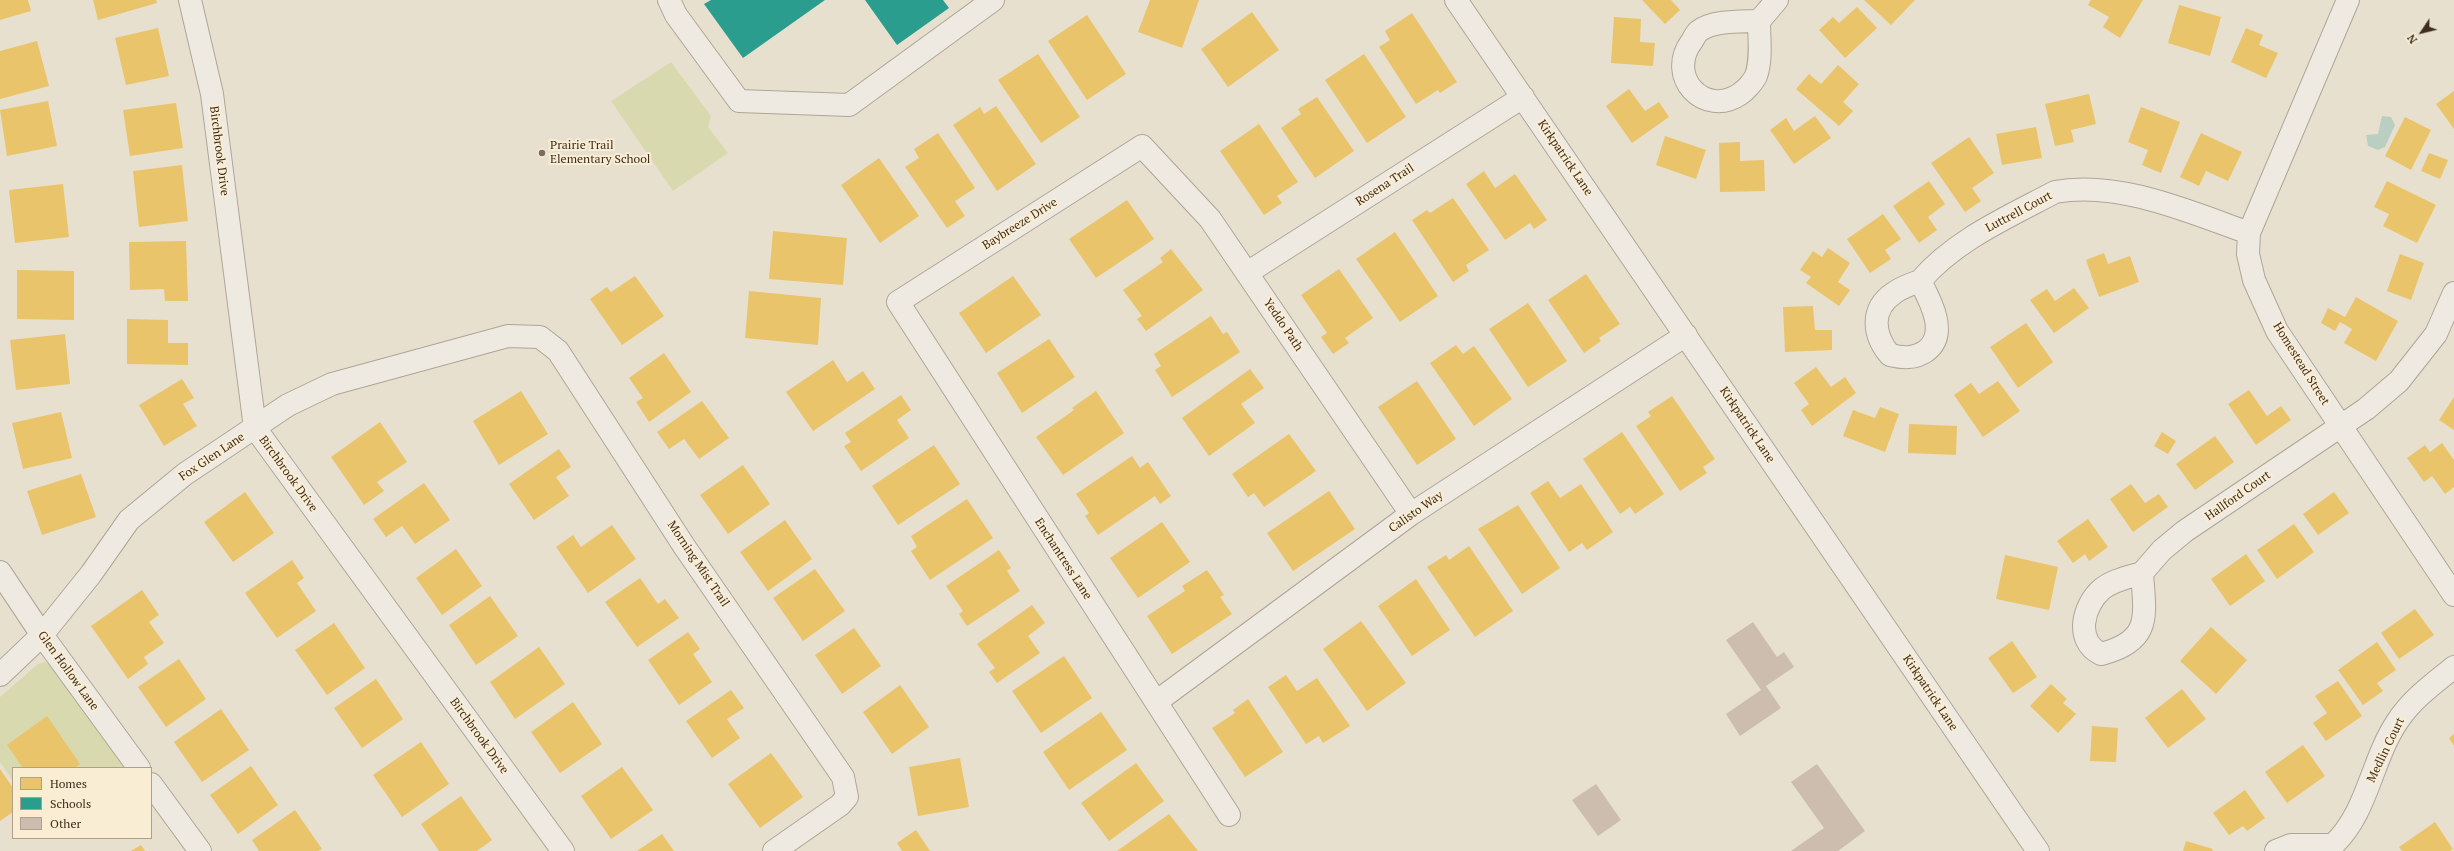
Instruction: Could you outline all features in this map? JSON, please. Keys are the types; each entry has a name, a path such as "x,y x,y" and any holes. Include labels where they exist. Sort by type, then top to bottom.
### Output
{"street":[{"name":"Birchbrook Drive","path":"190,0 212,94 255,428 563,851"},
{"path":"669,0 676,15 739,101 849,105 993,0"},
{"name":"Kirkpatrick Lane","path":"1456,0 2038,851"},
{"path":"1759,21 1777,0"},
{"name":"Homestead Street","path":"2348,0 2249,233 2248,254 2254,280 2277,331 2454,595"},
{"name":"Rosena Trail","path":"1247,273 1523,96"},
{"name":"Yeddo Path","path":"1142,146 1210,219 1411,514"},
{"name":"Baybreeze Drive","path":"898,302 1142,146"},
{"name":"Luttrell Court","path":"1920,281 1934,264 1976,236 2055,192 2096,189 2164,204 2249,233"},
{"name":"Hallford Court","path":"2142,573 2162,550 2185,531 2340,425 2366,409 2399,381 2436,334 2454,293"},
{"name":"Enchantress Lane","path":"898,302 1229,815"},
{"name":"Calisto Way","path":"1156,702 1411,514 1686,335"},
{"name":"Fox Glen Lane","path":"0,675 42,634 91,574 129,520 185,474 288,405 332,384 508,336 540,337"},
{"name":"Morning Mist Trail","path":"540,337 558,351 684,546 843,777 847,797 840,805 774,851"},
{"name":"Glen Hollow Lane","path":"0,572 42,634 138,767"},
{"name":"Medlin Court","path":"2276,851 2291,845 2332,848 2343,836 2355,817 2396,723 2415,698 2454,668"},
{"path":"152,785 200,851"}],"green space":[{"path":"671,62 711,116 708,127 728,153 673,191 611,101"},
{"path":"45,662 55,668 124,767 12,767 12,780 0,762 0,697 38,664"}],"shaded area":[{"path":"2382,116 2391,117 2395,125 2385,147 2378,150 2368,146 2366,135 2378,134"}],"building: Homes":[{"path":"0,0 28,0 31,11 0,20"},
{"path":"93,0 156,0 157,3 98,20"},
{"path":"1150,0 1199,0 1182,48 1138,32"},
{"path":"1642,0 1671,0 1680,10 1665,24"},
{"path":"1864,0 1915,0 1891,25"},
{"path":"2091,0 2143,0 2120,38 2103,27 2109,17 2088,5"},
{"path":"2179,5 2221,17 2210,56 2168,43"},
{"path":"1857,7 1877,28 1845,58 1819,30 1833,17 1839,23"},
{"path":"1252,12 1279,50 1228,87 1201,49"},
{"path":"1412,13 1457,82 1440,93 1438,90 1416,104 1379,47 1390,40 1385,31"},
{"path":"1087,15 1126,74 1087,100 1048,41"},
{"path":"1614,17 1641,19 1640,42 1655,43 1653,66 1611,63"},
{"path":"158,28 169,76 126,85 115,38"},
{"path":"2246,28 2263,35 2259,45 2278,53 2266,78 2231,62"},
{"path":"37,41 49,86 0,99 0,51"},
{"path":"1038,54 1080,117 1041,143 998,80"},
{"path":"1364,54 1406,117 1367,143 1325,80"},
{"path":"1838,65 1859,84 1843,102 1853,111 1839,126 1796,89 1809,74 1821,84"},
{"path":"1629,89 1645,111 1659,102 1669,117 1632,143 1606,106"},
{"path":"2454,91 2454,129 2436,104"},
{"path":"2089,94 2096,124 2071,130 2074,142 2055,146 2045,104"},
{"path":"1317,97 1354,151 1315,178 1281,128 1301,114 1298,109"},
{"path":"48,101 57,146 7,156 0,110"},
{"path":"176,103 183,148 130,156 123,110"},
{"path":"996,106 1036,164 997,191 953,125 980,107 984,114"},
{"path":"2141,107 2180,122 2161,173 2142,165 2148,150 2128,142"},
{"path":"1815,116 1831,138 1794,164 1770,130 1786,118 1794,131"},
{"path":"2405,117 2431,130 2411,170 2385,156"},
{"path":"1259,124 1298,182 1277,196 1282,203 1264,215 1220,151"},
{"path":"2036,127 2042,158 2002,165 1996,134"},
{"path":"938,133 975,188 955,201 965,216 947,228 905,167 919,158 914,149"},
{"path":"2201,133 2242,152 2228,181 2206,171 2199,186 2180,177"},
{"path":"1665,136 1706,150 1696,179 1656,165"},
{"path":"1969,137 1994,173 1972,188 1981,201 1965,212 1931,163"},
{"path":"1740,142 1740,161 1764,160 1765,191 1720,192 1719,143"},
{"path":"2429,153 2448,160 2440,179 2421,171"},
{"path":"879,158 919,216 880,243 841,185"},
{"path":"182,165 188,221 139,227 133,171"},
{"path":"1484,171 1495,188 1515,174 1547,220 1534,229 1530,223 1505,240 1466,184"},
{"path":"1929,181 1945,204 1928,217 1937,230 1919,243 1893,206"},
{"path":"2387,181 2436,205 2417,243 2383,226 2389,214 2374,207"},
{"path":"63,184 69,237 15,243 9,190"},
{"path":"1453,198 1489,250 1466,265 1469,271 1453,282 1412,220 1427,210 1430,213"},
{"path":"1127,200 1154,239 1096,278 1069,239"},
{"path":"1883,214 1901,239 1885,250 1891,259 1870,273 1847,239"},
{"path":"773,231 847,238 843,285 769,279"},
{"path":"1395,232 1438,296 1400,322 1356,259"},
{"path":"186,241 188,301 165,301 164,289 130,290 129,242"},
{"path":"1828,248 1850,263 1838,282 1850,290 1839,306 1806,283 1811,277 1800,270 1813,251 1822,257"},
{"path":"1171,249 1203,290 1146,331 1137,319 1142,316 1123,290 1163,262 1160,258"},
{"path":"2104,253 2108,264 2130,256 2139,282 2099,297 2086,260"},
{"path":"2400,254 2424,263 2411,300 2387,291"},
{"path":"1339,269 1373,318 1345,338 1349,343 1333,354 1321,337 1327,333 1301,295"},
{"path":"17,270 74,271 74,320 17,319"},
{"path":"1586,274 1620,324 1599,338 1601,341 1584,353 1548,300"},
{"path":"635,276 664,316 622,345 590,299 607,287 611,292"},
{"path":"1013,276 1041,315 986,353 959,313"},
{"path":"2074,288 2089,308 2054,333 2030,300 2047,289 2055,301"},
{"path":"749,291 821,298 818,345 745,338"},
{"path":"2356,297 2398,321 2376,361 2344,343 2352,329 2340,322 2335,331 2321,323 2328,308 2345,317"},
{"path":"1528,303 1567,361 1528,387 1489,329"},
{"path":"1813,306 1815,330 1832,330 1832,350 1785,352 1783,307"},
{"path":"1211,316 1223,334 1227,332 1240,352 1172,397 1155,370 1161,366 1154,354"},
{"path":"127,319 168,320 168,343 188,343 188,365 127,364"},
{"path":"2026,323 2053,362 2018,388 1990,347"},
{"path":"65,334 70,384 16,390 10,340"},
{"path":"1049,339 1075,377 1022,413 997,373"},
{"path":"1456,345 1463,354 1474,346 1512,399 1474,426 1430,363"},
{"path":"664,353 691,392 649,422 636,402 643,398 629,378"},
{"path":"833,360 847,382 863,371 875,389 813,431 786,392"},
{"path":"1816,367 1831,387 1845,377 1856,393 1812,426 1801,410 1809,404 1794,383"},
{"path":"1250,369 1264,388 1241,404 1255,423 1209,456 1182,418"},
{"path":"182,379 194,398 183,404 197,426 164,446 139,405"},
{"path":"1417,381 1456,439 1417,465 1378,407"},
{"path":"1998,381 2020,411 1983,437 1954,395 1971,383 1979,394"},
{"path":"2249,390 2267,416 2281,406 2291,420 2256,445 2228,404"},
{"path":"521,391 548,434 499,465 473,421"},
{"path":"1096,391 1124,433 1063,475 1036,437 1074,410 1072,408"},
{"path":"901,395 911,410 897,420 909,438 861,471 844,446 851,442 845,433"},
{"path":"1672,396 1715,459 1703,467 1707,473 1680,491 1636,426 1651,416 1648,412"},
{"path":"2454,397 2454,430 2439,420"},
{"path":"702,401 729,438 699,459 684,439 669,449 657,432"},
{"path":"1880,407 1899,414 1885,452 1843,436 1853,410 1875,418"},
{"path":"61,412 72,458 23,469 12,423"},
{"path":"380,422 407,462 377,482 384,491 364,505 331,457"},
{"path":"1909,424 1957,426 1956,455 1908,453"},
{"path":"1622,432 1664,494 1635,514 1630,507 1620,514 1583,459"},
{"path":"2162,432 2176,441 2168,454 2154,446"},
{"path":"1289,434 1316,471 1264,507 1254,493 1248,497 1232,474"},
{"path":"2215,436 2234,462 2195,490 2176,464"},
{"path":"2442,443 2454,460 2454,487 2445,494 2432,476 2424,482 2407,458 2425,445 2430,452"},
{"path":"934,445 960,484 898,525 872,486"},
{"path":"559,449 571,467 556,477 569,496 534,520 509,484"},
{"path":"1132,456 1140,468 1148,462 1171,496 1160,504 1155,496 1098,535 1085,516 1089,513 1076,494"},
{"path":"743,465 770,504 728,534 700,495"},
{"path":"81,474 96,517 42,535 27,491"},
{"path":"1548,481 1560,498 1581,484 1613,532 1587,550 1582,543 1569,552 1530,493"},
{"path":"424,483 450,520 415,544 402,526 386,537 373,519"},
{"path":"2131,484 2145,503 2159,494 2168,507 2133,532 2110,499"},
{"path":"1329,491 1355,529 1293,571 1267,533"},
{"path":"245,492 274,533 233,562 204,522"},
{"path":"2334,492 2349,513 2318,535 2303,514"},
{"path":"967,499 993,538 930,580 911,551 917,547 911,536"},
{"path":"1518,505 1560,568 1522,594 1478,529"},
{"path":"2088,519 2108,547 2089,561 2085,554 2073,563 2057,541"},
{"path":"785,520 812,559 768,591 740,552"},
{"path":"1162,522 1190,562 1138,598 1110,558"},
{"path":"2294,524 2314,552 2277,579 2257,550"},
{"path":"612,525 636,559 588,593 556,547 573,535 581,547"},
{"path":"1469,546 1513,611 1475,637 1427,567 1446,555 1449,560"},
{"path":"456,549 482,586 442,615 416,578"},
{"path":"999,550 1011,568 1007,571 1020,591 967,626 959,614 963,611 946,586"},
{"path":"2246,554 2265,581 2230,606 2211,579"},
{"path":"2005,555 2058,567 2049,610 1996,599"},
{"path":"292,560 304,578 297,583 316,611 277,638 245,593"},
{"path":"815,569 845,611 803,641 773,598"},
{"path":"1207,570 1224,595 1220,597 1232,614 1172,654 1147,616 1185,591 1182,586"},
{"path":"640,578 658,604 665,599 679,618 637,647 605,602"},
{"path":"1416,579 1450,630 1412,656 1378,606"},
{"path":"142,590 159,615 149,622 164,643 144,657 148,664 128,679 91,626"},
{"path":"490,596 518,636 476,665 449,625"},
{"path":"1032,605 1045,623 1028,636 1040,653 997,683 989,672 995,668 977,644"},
{"path":"2415,609 2434,635 2399,659 2381,633"},
{"path":"1361,621 1406,683 1367,711 1323,649"},
{"path":"334,623 365,668 327,695 295,650"},
{"path":"2211,627 2247,660 2216,694 2180,661"},
{"path":"854,628 881,666 842,694 815,655"},
{"path":"688,632 700,649 693,654 712,682 679,705 648,660"},
{"path":"2012,641 2037,677 2013,693 1988,658"},
{"path":"2377,642 2396,670 2377,683 2383,691 2363,705 2338,670"},
{"path":"539,647 565,684 515,719 490,682"},
{"path":"1064,656 1092,698 1041,733 1012,691"},
{"path":"179,659 206,699 166,727 138,687"},
{"path":"1286,675 1297,691 1317,678 1350,726 1323,743 1319,736 1306,744 1268,687"},
{"path":"376,679 403,719 362,748 334,708"},
{"path":"2338,681 2362,716 2326,741 2313,723 2327,713 2315,696"},
{"path":"2051,684 2067,699 2063,703 2076,714 2058,733 2030,706"},
{"path":"900,685 929,727 892,754 863,712"},
{"path":"2182,689 2206,719 2168,748 2145,718"},
{"path":"731,690 744,708 727,719 740,738 712,758 686,721"},
{"path":"1248,699 1283,752 1245,777 1212,728 1235,713 1233,710"},
{"path":"573,702 602,744 560,773 531,732"},
{"path":"221,709 249,750 202,782 174,742"},
{"path":"1101,712 1127,750 1069,790 1043,752"},
{"path":"47,716 80,764 76,767 22,767 7,745"},
{"path":"2092,726 2118,728 2116,762 2090,761"},
{"path":"2454,734 2454,746 2449,738"},
{"path":"421,742 449,784 402,817 373,775"},
{"path":"2303,745 2325,776 2287,803 2265,772"},
{"path":"771,753 803,797 760,828 728,784"},
{"path":"960,758 969,807 918,816 909,767"},
{"path":"1136,763 1164,801 1109,841 1081,803"},
{"path":"251,766 278,805 238,834 210,795"},
{"path":"622,767 653,810 611,839 581,796"},
{"path":"0,769 12,787 12,813 0,821"},
{"path":"2245,790 2265,818 2247,831 2243,826 2229,835 2213,813"},
{"path":"461,796 492,840 477,851 439,851 421,824"},
{"path":"295,810 322,849 318,851 259,851 252,840"},
{"path":"1169,814 1198,851 1117,851"},
{"path":"2435,822 2453,849 2450,851 2402,851 2399,847"},
{"path":"916,830 930,851 902,851 897,843"},
{"path":"662,834 674,851 637,851"},
{"path":"2186,841 2213,849 2212,851 2183,851"},
{"path":"141,845 145,851 131,851"}],"building: Schools":[{"path":"711,0 825,0 743,58 704,4"},
{"path":"865,0 943,0 949,8 897,45"}],"building: Other":[{"path":"1753,622 1777,657 1784,652 1794,667 1766,686 1781,708 1740,736 1726,714 1761,690 1726,640"},
{"path":"1817,764 1865,831 1838,851 1791,851 1824,828 1791,782"},
{"path":"1596,784 1621,820 1598,836 1572,800"}],"place":[{"name":"Prairie Trail Elementary School","path":"542,153"}]}
